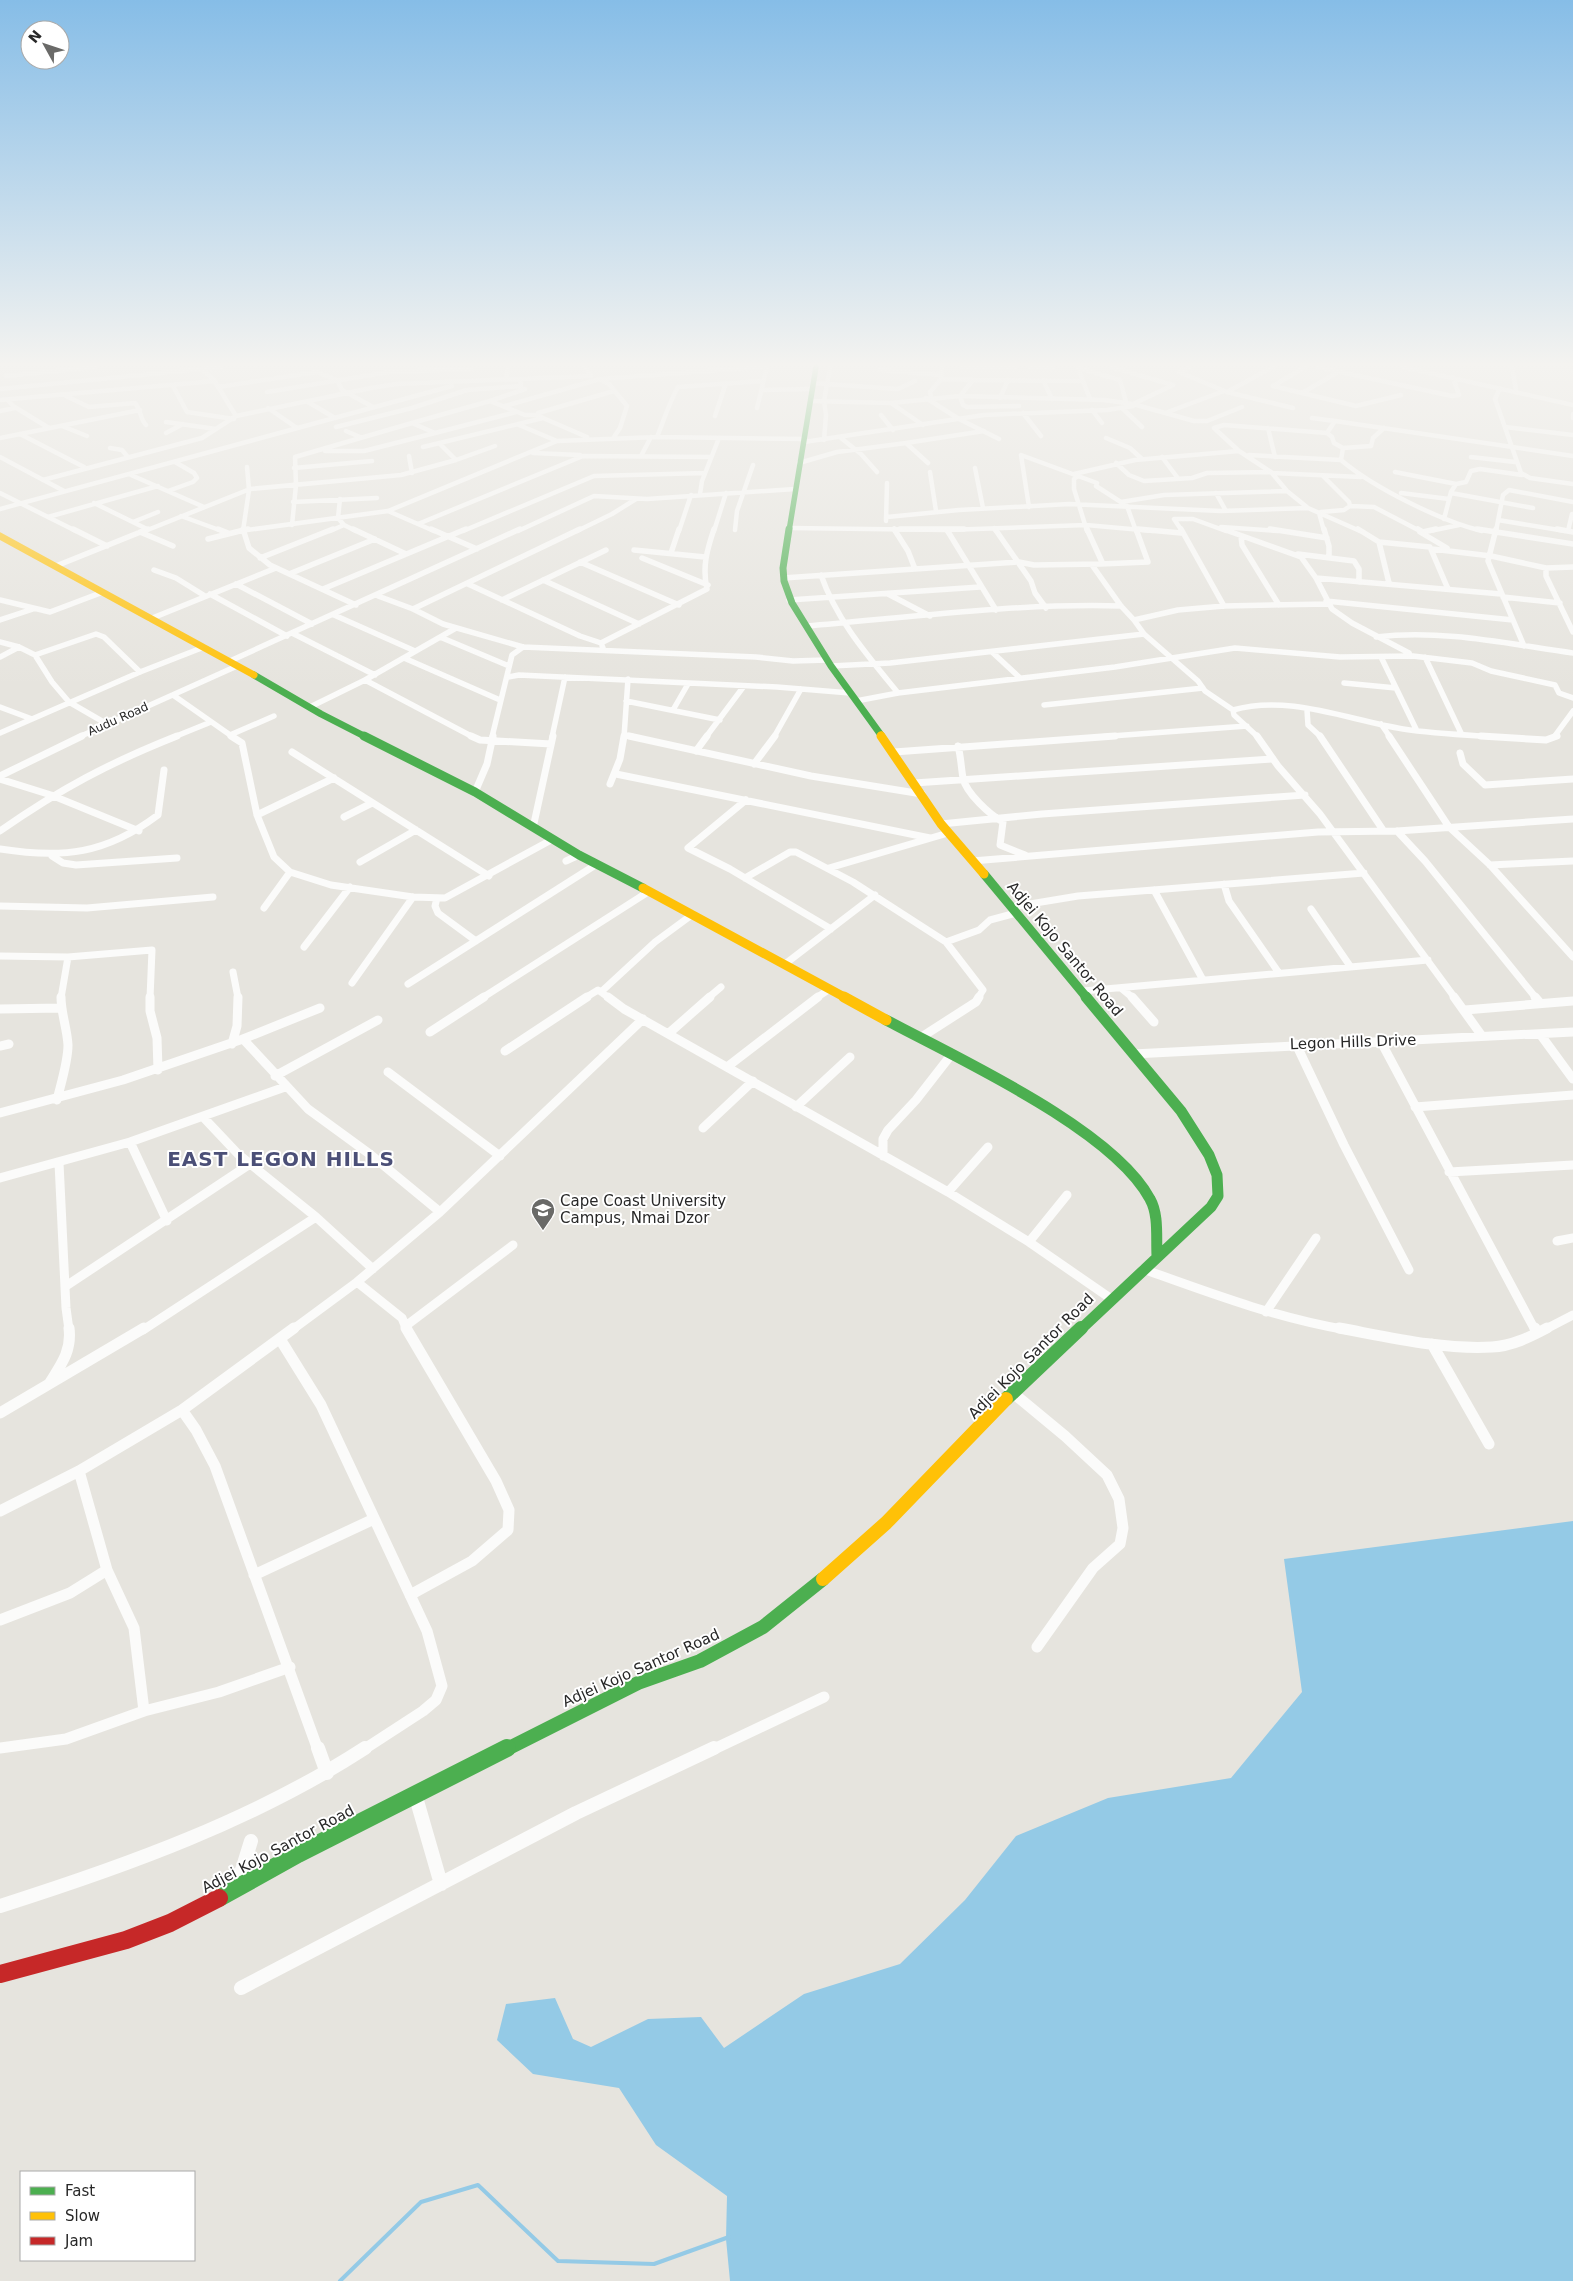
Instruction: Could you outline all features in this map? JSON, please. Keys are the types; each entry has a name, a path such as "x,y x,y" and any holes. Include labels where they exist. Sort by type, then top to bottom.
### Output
{"street":[{"path":"31,473 64,491"},
{"path":"43,480 64,473"},
{"path":"0,509 136,473"},
{"path":"168,491 192,482 197,478 194,473"},
{"path":"248,473 249,490 243,530 249,548 276,568 356,605"},
{"path":"292,525 296,485 295,473"},
{"path":"56,566 249,490 408,473"},
{"path":"208,539 243,530 388,511 479,473"},
{"path":"418,524 541,473"},
{"path":"323,589 598,475 681,473"},
{"path":"700,494 705,473"},
{"path":"735,530 743,491 750,473"},
{"name":"Adjei Kojo Santor Road","path":"0,1974 148,1932 228,1894 298,1854 638,1683 700,1662 762,1627 834,1571 886,1523 1013,1393 1110,1298 1211,1207 1218,1196 1219,1184 1214,1164 1181,1111 1132,1054 1083,991 945,829 894,752 829,664 824,652 790,600 783,578 797,473"},
{"path":"930,473 936,511"},
{"path":"976,473 983,508"},
{"path":"1024,473 1030,506"},
{"path":"783,578 1016,562 1034,565 1092,565 1142,564 1148,562 1134,530 1127,506 1096,486 1097,483 1072,473"},
{"path":"1076,475 1081,473"},
{"path":"1130,473 1139,480 1177,477 1192,478 1207,474 1243,473"},
{"path":"1174,473 1177,477"},
{"path":"1272,473 1287,491 1308,508 1360,530 1379,542 1429,546 1491,556 1546,568 1573,567"},
{"path":"1280,473 1362,477"},
{"path":"1358,473 1444,519 1460,525 1496,534 1573,544"},
{"path":"1402,473 1456,484 1465,483 1471,473"},
{"path":"1510,473 1573,484"},
{"path":"131,475 204,507"},
{"path":"1076,475 1074,489 1078,504 1087,532 1102,562 1100,564"},
{"path":"1323,476 1350,506"},
{"path":"884,529 887,517 887,483"},
{"path":"1444,519 1450,496 1456,484"},
{"path":"48,517 158,486"},
{"name":"Audu Road","path":"0,778 57,746 173,695 312,624 378,596 594,496 637,499 795,489"},
{"path":"1524,646 1488,561 1496,534 1503,495 1509,490 1573,502"},
{"path":"1121,502 1155,495 1287,491"},
{"path":"0,493 107,546"},
{"path":"708,586 704,575 705,558 726,493"},
{"path":"1216,493 1226,511"},
{"path":"1395,493 1450,496 1534,508"},
{"path":"671,553 691,495"},
{"path":"293,502 377,498"},
{"path":"340,499 338,518 344,525 406,554"},
{"path":"412,609 612,514 637,499"},
{"path":"94,503 147,529"},
{"path":"887,517 936,511 1078,504 1127,506 1153,510 1226,511 1308,508"},
{"path":"1318,512 1344,510 1350,506 1374,507 1420,531 1450,550"},
{"path":"388,511 477,549"},
{"path":"133,522 158,512"},
{"path":"1318,512 1327,538 1329,557"},
{"path":"1498,520 1571,531 1572,514"},
{"path":"180,516 228,534"},
{"path":"1224,606 1189,541 1181,533 1174,519 1193,519 1295,554 1302,558 1316,578 1327,603 1341,616 1376,637 1414,656"},
{"path":"260,558 344,525"},
{"path":"790,528 947,530 1086,525 1181,533"},
{"path":"1420,531 1460,525"},
{"path":"1210,526 1261,528 1327,538"},
{"path":"994,528 1031,581 1035,593 1046,608"},
{"path":"894,529 908,552 915,569"},
{"path":"947,530 960,550 966,566 996,610"},
{"path":"140,532 173,546"},
{"path":"0,536 310,707 475,792 579,855 830,988 1052,1111 1136,1177 1145,1188 1153,1208 1156,1255"},
{"path":"1241,536 1242,545 1279,605"},
{"path":"289,574 375,539"},
{"path":"1379,542 1389,583"},
{"path":"1432,548 1448,589"},
{"path":"502,600 606,550"},
{"path":"634,550 705,558"},
{"path":"1295,554 1350,560 1357,563 1360,569 1358,582"},
{"path":"642,558 708,586"},
{"path":"580,562 679,605"},
{"path":"1092,565 1121,606 1144,634 1217,701 1233,710 1257,704 1336,713 1381,724 1416,729 1546,740 1557,736 1573,711"},
{"path":"150,619 276,568"},
{"path":"1546,568 1546,576 1571,624 1573,632"},
{"path":"154,570 176,578 207,596 375,674"},
{"path":"821,575 827,598 843,624 898,693"},
{"path":"1316,578 1448,589 1560,603"},
{"path":"543,580 639,624"},
{"path":"236,584 312,624"},
{"path":"468,584 601,643 605,651"},
{"path":"601,643 679,605 708,589 708,586"},
{"path":"790,600 980,587"},
{"path":"0,600 50,612 103,592"},
{"path":"888,594 930,616"},
{"path":"378,596 412,609 443,624 523,647 829,664 890,663 1144,634"},
{"path":"1134,620 1178,610 1224,606 1327,603 1513,620"},
{"path":"807,626 996,610 1090,605 1121,606"},
{"path":"0,620 34,608"},
{"path":"334,615 415,651"},
{"path":"310,707 365,680 456,628"},
{"path":"1376,637 1410,633 1434,634 1573,653"},
{"path":"35,655 88,636 100,634 140,672"},
{"path":"440,637 508,666"},
{"path":"0,642 19,647 35,655 52,682 69,702 107,724"},
{"path":"0,657 19,647"},
{"path":"0,733 140,672 204,647"},
{"path":"475,792 488,764 500,700 508,677 508,666 512,655 523,647"},
{"path":"508,677 519,675 801,689 853,697 1116,666 1235,648 1340,657 1414,656 1472,663 1491,672 1555,685 1559,693 1573,698"},
{"path":"992,652 1019,677"},
{"path":"1381,657 1416,729"},
{"path":"1425,657 1461,733"},
{"path":"404,658 480,693 500,700"},
{"path":"533,828 565,677"},
{"path":"365,680 470,736 492,742 552,744"},
{"path":"610,784 616,774 626,735 628,680"},
{"path":"1344,683 1396,688"},
{"path":"672,710 688,684"},
{"path":"696,752 744,686"},
{"path":"1044,705 1202,688"},
{"path":"754,764 780,730 801,689"},
{"path":"173,695 242,743 257,815 274,857 290,872 331,886 412,897 437,898 451,896 553,839"},
{"path":"626,701 720,720"},
{"path":"0,706 32,718"},
{"path":"1233,710 1234,715 1258,737 1273,759 1334,832 1465,1010 1482,1036"},
{"path":"1307,710 1308,725 1320,735 1383,830"},
{"path":"230,735 274,716"},
{"path":"0,831 51,795 120,760 211,722"},
{"path":"1381,724 1449,827 1490,865 1573,957"},
{"path":"894,752 1247,726"},
{"path":"626,735 811,776 922,794"},
{"path":"958,746 962,760 963,780 987,814 1002,822 1002,841 989,859"},
{"path":"292,752 489,876"},
{"path":"1460,753 1463,764 1485,785 1527,784 1573,779"},
{"path":"914,783 1273,759"},
{"path":"0,849 52,856 85,852 120,841 139,831 158,815 164,770"},
{"path":"616,774 930,838"},
{"path":"0,778 51,795 139,831"},
{"path":"257,815 334,778"},
{"path":"829,868 930,838 945,829 995,818 1305,795"},
{"path":"746,800 724,816 688,848 831,929"},
{"path":"344,817 372,803"},
{"path":"972,861 1026,855 1334,832 1397,831 1573,819"},
{"path":"360,862 416,830"},
{"path":"1397,831 1425,861 1540,1003"},
{"path":"1000,845 1026,855"},
{"path":"744,878 793,852 829,868 875,895 946,942 983,990 976,1002 920,1038"},
{"path":"566,861 579,855"},
{"path":"52,856 63,862 76,865 177,858"},
{"path":"1490,865 1573,861"},
{"path":"408,984 597,864"},
{"path":"264,908 290,872"},
{"path":"946,942 974,932 990,920 1014,910 1071,897 1364,874"},
{"path":"1224,884 1232,905 1279,973"},
{"path":"304,947 350,888"},
{"path":"1154,890 1204,980"},
{"path":"430,1032 648,892"},
{"path":"785,964 875,895"},
{"path":"0,906 87,908 212,897"},
{"path":"352,984 412,897"},
{"path":"437,898 435,906 438,913 476,941"},
{"path":"1311,909 1350,966"},
{"path":"601,992 655,942 693,914"},
{"path":"0,956 68,957 152,950 150,1011 158,1038 158,1070"},
{"path":"57,1100 68,1048 67,1032 61,1008 62,986 68,957"},
{"path":"1083,991 1428,960"},
{"path":"232,1044 238,1029 238,994 234,972"},
{"path":"668,1034 721,987"},
{"path":"727,1067 790,1016 830,988"},
{"path":"1122,988 1141,1005 1154,1022"},
{"path":"505,1051 596,991 601,992 668,1034 948,1192 1029,1242 1110,1298"},
{"path":"1465,1010 1573,1001"},
{"path":"0,1009 61,1008"},
{"path":"0,1113 57,1100 158,1070 244,1040 320,1008"},
{"path":"0,1511 79,1471 182,1410 373,1270 440,1212 643,1019"},
{"path":"275,1076 378,1020"},
{"name":"Legon Hills Drive","path":"1132,1054 1207,1052 1296,1044 1573,1032"},
{"path":"1540,1034 1573,1079"},
{"path":"244,1040 275,1076 308,1109 371,1155 440,1212"},
{"path":"1380,1040 1449,1172 1537,1333"},
{"path":"0,1046 9,1044"},
{"path":"1296,1044 1344,1145 1409,1270"},
{"path":"883,1156 883,1139 888,1130 927,1087 951,1056"},
{"path":"796,1107 850,1057"},
{"path":"388,1072 500,1156"},
{"path":"703,1128 753,1081"},
{"path":"0,1178 130,1142 204,1118 286,1087"},
{"path":"1415,1106 1573,1095"},
{"path":"204,1118 250,1164 316,1217 373,1270"},
{"path":"130,1142 167,1220"},
{"path":"948,1192 988,1147"},
{"path":"48,1386 67,1355 72,1342 66,1308 59,1163"},
{"path":"66,1286 250,1164"},
{"path":"1449,1172 1573,1165"},
{"path":"1029,1242 1068,1195"},
{"path":"0,1413 139,1332 316,1217"},
{"path":"1266,1312 1316,1238"},
{"path":"1558,1241 1573,1238"},
{"path":"407,1325 513,1245"},
{"path":"1143,1269 1213,1295 1301,1322 1432,1344 1492,1347 1509,1344 1537,1333 1573,1315"},
{"path":"357,1282 397,1313 407,1325 411,1339 496,1482 509,1510 508,1530 472,1561 410,1595"},
{"path":"0,1906 101,1874 259,1809 327,1774 423,1711 436,1700 442,1686 427,1632 321,1405 308,1381 280,1339"},
{"path":"1432,1344 1489,1444"},
{"path":"1013,1393 1065,1436 1107,1475 1120,1499 1122,1538 1117,1548 1093,1568 1036,1647"},
{"path":"182,1410 215,1466 254,1575 290,1667 327,1774"},
{"path":"79,1471 107,1570 134,1628 144,1711"},
{"path":"254,1575 374,1519"},
{"path":"0,1620 70,1593 107,1570"},
{"path":"0,1748 66,1739 144,1711 220,1692 290,1667"},
{"path":"241,1988 383,1912 441,1884 576,1813 824,1697"},
{"path":"415,1794 441,1884"},
{"path":"228,1894 242,1870 251,1841"}],"water":[{"path":"1573,1521 1573,2281 730,2281 726,2239 727,2196 656,2145 619,2088 533,2074 497,2040 506,2004 555,1998 573,2039 591,2047 648,2019 701,2017 724,2048 804,1994 900,1964 965,1900 1016,1836 1108,1798 1231,1778 1302,1692 1284,1559"}],"waterway":[{"path":"340,2281 421,2202 478,2185 558,2261 654,2264 729,2237"}],"traffic: fast":[{"path":"799,473 783,568 784,581 792,603 818,642 831,666 881,735"},
{"path":"254,675 321,714 475,792 579,855 643,888"},
{"path":"984,874 1181,1111 1209,1155 1217,1175 1218,1196 1211,1207 1006,1399"},
{"path":"886,1020 1032,1099 1071,1124 1106,1150 1134,1175 1150,1199 1155,1219 1157,1255"},
{"path":"219,1898 298,1854 571,1716 638,1683 700,1661 763,1627 823,1579"}],"traffic: slow":[{"path":"0,536 254,675"},
{"path":"881,735 941,824 984,874"},
{"path":"643,888 886,1020"},
{"path":"823,1579 886,1523 1006,1399"}],"traffic: jam":[{"path":"0,1974 126,1940 170,1923 219,1898"}],"place":[{"name":"Cape Coast University Campus, Nmai Dzor","path":"543,1231"}],"district":[{"name":"EAST LEGON HILLS","path":"281,1159"}]}
